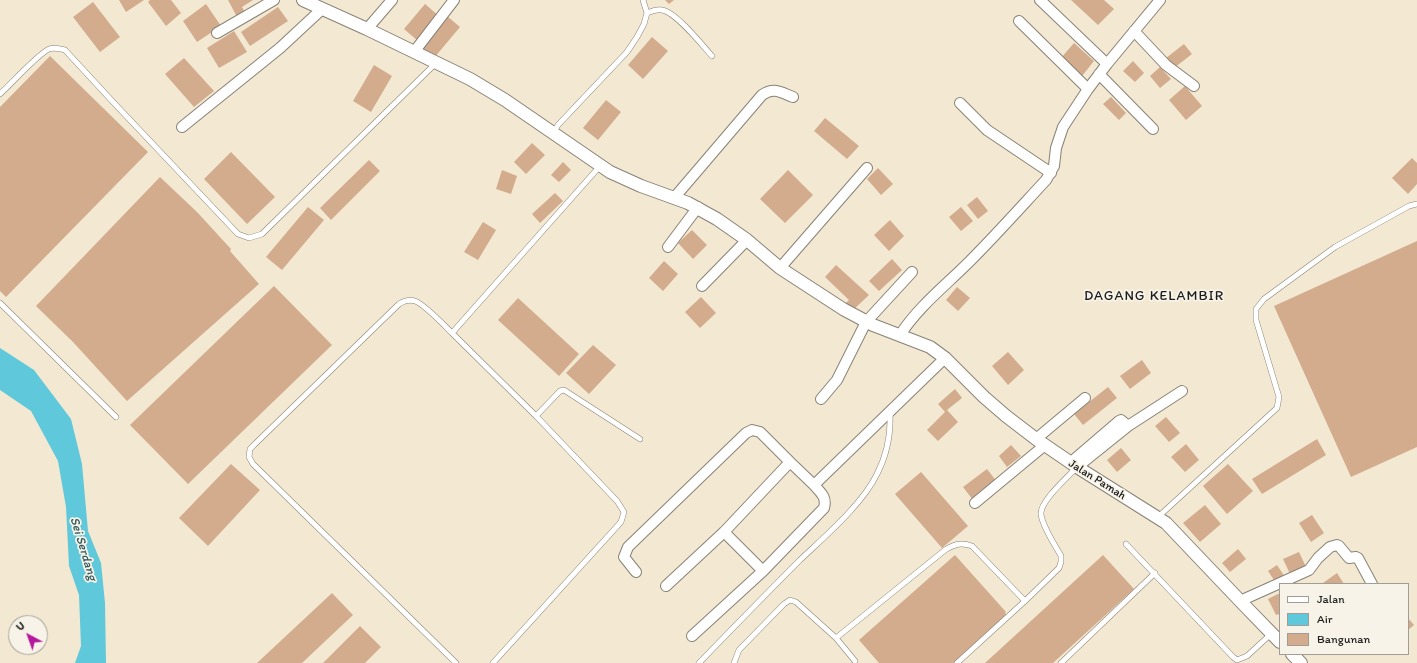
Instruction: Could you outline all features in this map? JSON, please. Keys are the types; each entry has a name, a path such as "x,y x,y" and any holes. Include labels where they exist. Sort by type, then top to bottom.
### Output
{"street":[{"path":"217,33 274,0"},
{"name":"Jalan Pamah","path":"303,0 367,29 488,89 600,166 628,181 698,207 747,240 780,268 823,297 866,322 930,347 945,358 990,402 1040,442 1158,517 1174,529 1276,638"},
{"path":"367,29 392,0"},
{"path":"414,52 454,0"},
{"path":"1040,0 1107,64"},
{"path":"900,336 914,315 969,262 1046,180 1054,166 1056,148 1063,127 1099,74 1160,0"},
{"path":"182,127 280,48 322,9"},
{"path":"1019,21 1088,89"},
{"path":"1134,31 1166,65 1194,86"},
{"path":"1099,74 1153,129"},
{"path":"674,198 762,96 768,91 776,90 793,96"},
{"path":"960,103 987,130 1051,173"},
{"path":"780,268 867,168"},
{"path":"668,247 698,207"},
{"path":"702,286 747,240"},
{"path":"822,399 837,380 866,322 912,272"},
{"path":"814,485 945,358"},
{"path":"1074,465 1128,426 1182,391"},
{"path":"975,503 1085,398"},
{"path":"636,572 624,557 628,547 746,433 752,430 760,432 824,496 826,502 824,508 763,571 692,636"},
{"path":"666,586 724,532 790,462"},
{"path":"724,532 763,571"},
{"path":"1280,583 1309,570 1318,558 1330,547 1337,545 1349,558 1358,558 1371,583"},
{"path":"1240,601 1279,583"},
{"path":"1293,655 1301,663"}],"lane":[{"path":"553,133 558,125 627,52 638,37 644,24 647,12 643,0"},
{"path":"647,12 656,10 669,12 680,21 712,56"},
{"path":"0,94 48,49 57,48 65,50 238,234 249,238 262,234 436,63"},
{"path":"452,333 600,166"},
{"path":"1158,517 1277,408 1279,397 1256,320 1256,309 1264,299 1335,247 1409,206 1417,204"},
{"path":"456,663 259,470 250,461 249,457 250,449 399,304 406,300 421,304 452,333 536,416 617,501 624,512 621,522 493,663"},
{"path":"0,303 116,417"},
{"path":"536,416 560,391 564,390 640,439"},
{"path":"699,663 769,590 847,514 864,495 877,475 887,449 890,411"},
{"path":"957,663 1059,568 1061,556 1042,521 1040,513 1042,506 1074,465"},
{"path":"836,638 945,550 955,544 964,543 972,546 1025,601"},
{"path":"1126,544 1237,660 1247,656 1276,638"},
{"path":"1061,663 1155,573"},
{"path":"734,663 739,650 784,604 790,600 796,602 836,638 855,661"}],"water":[{"name":"Sei Serdang","path":"0,348 34,370 71,419 82,464 88,531 101,563 105,603 106,663 75,663 81,646 79,595 69,566 66,507 58,461 31,411 0,390"}],"building":[{"path":"119,0 144,0 126,12"},
{"path":"150,0 171,0 181,13 166,26 148,2"},
{"path":"228,0 253,0 242,7 245,12 237,17"},
{"path":"665,0 674,0 669,4"},
{"path":"1071,0 1104,0 1114,9 1098,25"},
{"path":"93,2 120,37 100,52 73,17"},
{"path":"206,4 221,26 197,42 183,21"},
{"path":"425,4 439,16 418,41 404,29"},
{"path":"278,7 288,21 250,46 241,32"},
{"path":"447,16 460,27 434,58 421,48"},
{"path":"234,31 247,52 219,68 207,48"},
{"path":"652,37 668,51 643,79 628,65"},
{"path":"1074,43 1094,61 1082,76 1061,58"},
{"path":"1184,44 1192,54 1174,68 1166,58"},
{"path":"50,56 148,152 6,297 0,291 0,107"},
{"path":"184,58 214,91 194,107 165,74"},
{"path":"1133,61 1144,73 1135,82 1123,71"},
{"path":"374,65 392,76 371,112 353,101"},
{"path":"1160,67 1171,79 1160,88 1150,76"},
{"path":"1185,86 1202,106 1186,120 1169,100"},
{"path":"1111,97 1126,113 1119,120 1103,104"},
{"path":"606,100 621,112 598,140 583,128"},
{"path":"825,118 859,146 847,159 814,131"},
{"path":"532,143 545,155 526,174 514,162"},
{"path":"231,152 275,197 247,224 204,179"},
{"path":"1412,158 1417,163 1417,184 1408,194 1392,178"},
{"path":"369,160 380,171 331,220 320,208"},
{"path":"563,162 571,170 559,182 551,175"},
{"path":"878,168 893,184 881,195 867,179"},
{"path":"502,170 517,176 511,194 496,189"},
{"path":"788,170 813,195 785,223 760,199"},
{"path":"160,177 197,212 231,249 230,251 259,284 127,401 73,342 36,306"},
{"path":"555,193 563,201 540,223 532,214"},
{"path":"977,197 988,211 978,219 967,205"},
{"path":"308,207 324,220 282,270 266,257"},
{"path":"961,207 973,221 961,231 949,217"},
{"path":"890,220 904,236 889,251 874,235"},
{"path":"483,222 496,230 478,260 464,252"},
{"path":"692,230 707,245 693,259 678,243"},
{"path":"1417,241 1417,447 1351,477 1274,306"},
{"path":"892,259 902,270 879,291 869,281"},
{"path":"664,261 678,274 663,291 649,278"},
{"path":"836,265 869,295 852,311 845,304 849,300 825,277"},
{"path":"274,286 332,345 188,484 130,425"},
{"path":"957,287 970,298 958,311 946,300"},
{"path":"701,297 716,313 700,328 685,312"},
{"path":"518,298 579,354 559,376 498,320"},
{"path":"593,345 616,365 589,394 566,373"},
{"path":"1008,352 1024,370 1008,385 992,366"},
{"path":"1142,360 1151,373 1130,389 1120,376"},
{"path":"1108,387 1117,398 1083,425 1074,414"},
{"path":"955,389 962,398 947,410 958,422 938,441 927,430 945,412 938,404"},
{"path":"1166,417 1180,433 1169,442 1155,426"},
{"path":"1317,439 1326,455 1262,494 1252,479"},
{"path":"1186,444 1199,460 1185,472 1171,457"},
{"path":"1011,445 1021,456 1007,467 999,456"},
{"path":"1121,448 1131,460 1117,472 1107,460"},
{"path":"231,464 260,490 208,546 179,518"},
{"path":"1228,464 1253,491 1227,514 1203,486"},
{"path":"987,469 997,482 973,500 963,487"},
{"path":"921,472 968,526 942,548 895,494"},
{"path":"1205,505 1221,524 1200,542 1183,523"},
{"path":"1312,515 1324,533 1311,542 1299,523"},
{"path":"1238,549 1246,559 1230,572 1222,563"},
{"path":"1299,552 1307,569 1291,576 1283,559"},
{"path":"955,555 1006,612 1005,613 1008,617 953,663 879,663 859,640"},
{"path":"1103,555 1134,589 1053,663 985,663"},
{"path":"1277,565 1285,577 1276,583 1268,571"},
{"path":"1337,573 1343,583 1323,583"},
{"path":"332,593 353,615 302,663 257,663"},
{"path":"1279,594 1279,614 1276,615 1268,599"},
{"path":"1409,619 1414,625 1409,629"},
{"path":"360,626 381,647 365,663 323,663"}],"district":[{"name":"DAGANG KELAMBIR","path":"1154,296"}]}
